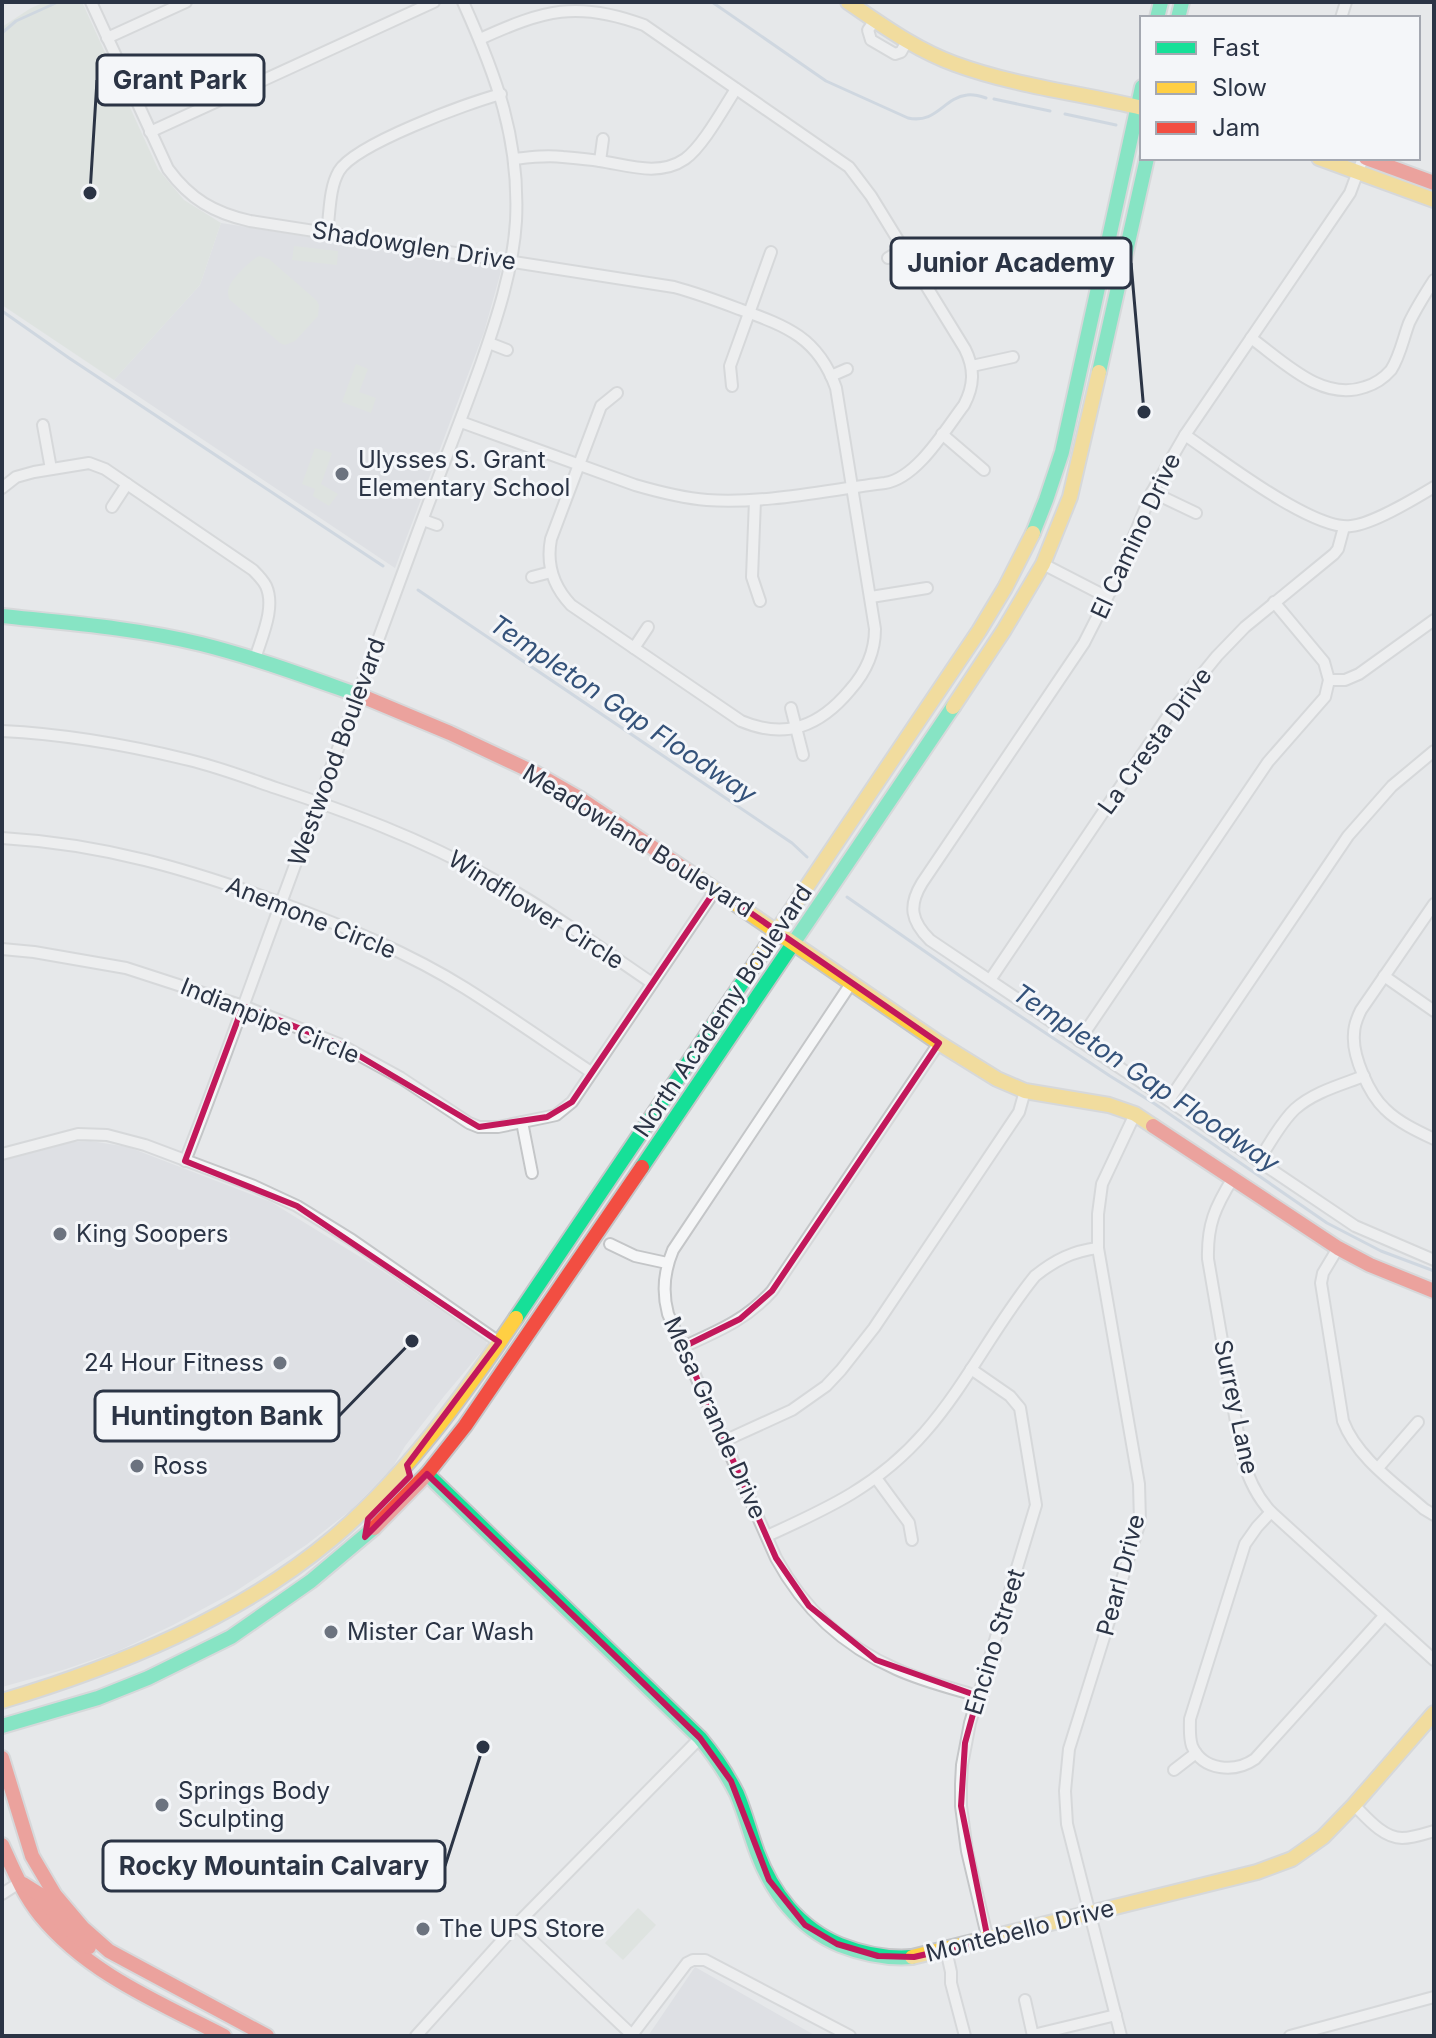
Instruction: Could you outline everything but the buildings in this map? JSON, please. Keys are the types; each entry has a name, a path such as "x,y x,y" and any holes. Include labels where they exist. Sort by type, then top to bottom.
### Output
{"main road":[{"path":"857,4 907,41 941,58 978,71 1140,108"},
{"name":"North Academy Boulevard","path":"2,1701 56,1686 129,1659 195,1628 312,1555 341,1531 407,1465 453,1408 979,631 1024,554 1051,489 1062,452 1140,108"},
{"name":"North Academy Boulevard","path":"2,1726 98,1698 148,1678 231,1637 302,1588 365,1537 427,1474 465,1426 1004,630 1043,564 1070,497 1078,468 1147,160"},
{"path":"1336,160 1362,163 1434,183"},
{"path":"1362,163 1434,200"},
{"name":"Meadowland Boulevard","path":"2,616 130,630 255,659 358,695 537,774 579,798 939,1043 997,1079 1025,1091 1109,1105 1135,1114 1338,1248 1370,1265 1434,1291"},
{"path":"427,1474 431,1452 452,1427 511,1341 515,1318"},
{"path":"365,1537 368,1519 408,1479 407,1465"},
{"name":"Montebello Drive","path":"427,1474 700,1738 731,1781 769,1880 784,1902 805,1925 837,1944 858,1952 914,1957 1282,1864 1312,1846 1354,1805 1434,1713"},
{"path":"2,1758 25,1837 42,1874 69,1913 109,1951 267,2036"},
{"path":"2,1845 19,1883 63,1941 115,1978 224,2036"},
{"path":"19,1883 28,1884 35,1890 58,1918 93,1950 109,1951"},
{"path":"199,2023 226,2014"}],"street":[{"name":"Shadowglen Drive","path":"91,2 163,161 188,192 217,212 250,221 674,287 788,328 818,353 831,376 838,400 871,597 875,639 870,662 864,672 846,696 823,718 778,730 767,730 741,721 571,605 561,595 551,572"},
{"path":"107,38 186,2"},
{"path":"150,132 434,2"},
{"name":"Westwood Boulevard","path":"185,1161 461,422 505,290 516,220 514,159 501,94 463,2"},
{"path":"461,422 661,493 707,500 755,500 892,482 906,476 964,405 973,376 965,349 841,154 736,89 630,17 600,6 574,3 538,14 480,39"},
{"path":"574,3 574,16"},
{"path":"514,159 543,155 645,169 677,168 697,146 736,89"},
{"path":"327,232 335,180 348,160 448,111 501,94"},
{"path":"600,161 603,139"},
{"name":"El Camino Drive","path":"990,980 922,932 913,906 917,892 1084,643 1152,492 1185,435 1350,193 1362,163"},
{"path":"888,258 903,249"},
{"path":"732,386 730,366 771,252"},
{"path":"1251,338 1309,380 1344,392 1357,390 1382,379 1390,371 1413,316 1434,280"},
{"path":"489,343 507,350"},
{"path":"972,366 1013,357"},
{"path":"831,376 847,369"},
{"path":"532,577 551,572 551,539 578,464 601,406 617,393"},
{"path":"43,425 51,469"},
{"path":"942,434 984,470"},
{"path":"1185,435 1291,507 1344,527 1364,523 1396,509 1434,487"},
{"path":"2,488 16,477 51,469 89,463 105,469 253,570 261,579 269,598 269,611 255,659"},
{"path":"112,507 127,484"},
{"path":"1152,492 1196,513"},
{"path":"658,505 661,493"},
{"path":"755,500 752,577 760,601"},
{"path":"423,520 437,525"},
{"name":"La Cresta Drive","path":"990,980 1168,716 1245,627 1334,554 1344,527"},
{"path":"1043,564 1107,597"},
{"path":"871,597 927,588"},
{"path":"1079,1041 1268,762 1321,704 1328,689 1324,662 1274,602"},
{"path":"1329,680 1345,680 1359,674 1433,623"},
{"path":"634,648 648,627"},
{"path":"791,708 803,755"},
{"name":"Windflower Circle","path":"2,731 83,739 165,754 318,802 420,842 492,878 652,983"},
{"path":"1169,1100 1348,836 1392,786 1434,751"},
{"name":"Anemone Circle","path":"2,838 135,856 194,872 281,903 428,967 591,1072"},
{"name":"Indianpipe Circle","path":"2,949 126,968 243,1006 339,1044 401,1078 469,1123 488,1128 556,1115 572,1102 716,889"},
{"path":"1434,904 1361,1010 1353,1044 1371,1092 1387,1112 1434,1139"},
{"path":"1384,976 1434,1011"},
{"path":"990,980 1355,1226 1434,1260"},
{"name":"Mesa Grande Drive","path":"852,982 673,1250 667,1263 665,1304 781,1567 797,1591 822,1620 867,1654 898,1670 978,1696"},
{"path":"683,1347 753,1311 772,1291 939,1043"},
{"path":"1258,1161 1288,1116 1298,1107 1325,1091 1364,1076"},
{"path":"724,1441 792,1410 826,1386 841,1370 874,1328 1019,1112 1025,1091"},
{"name":"Pearl Drive","path":"1121,2036 1067,1824 1065,1776 1069,1749 1138,1533 1141,1510 1098,1248 1097,1222 1102,1184 1135,1114"},
{"path":"522,1122 532,1173"},
{"path":"2,1154 61,1137 91,1134 125,1139 254,1186 297,1206 352,1240 499,1342"},
{"name":"Surrey Lane","path":"1233,1178 1220,1198 1209,1226 1208,1259 1242,1457 1255,1490 1271,1512 1434,1660"},
{"path":"610,1244 635,1256 667,1263"},
{"path":"767,1536 840,1502 897,1461 925,1432 1035,1276 1071,1253 1098,1248"},
{"path":"1338,1248 1323,1273 1321,1283 1343,1421 1359,1449 1434,1515"},
{"name":"Encino Street","path":"971,1369 1010,1396 1020,1408 1036,1505 970,1723 962,1765 961,1806 967,1851 988,1940"},
{"path":"1378,1468 1418,1422"},
{"path":"876,1478 909,1523 912,1540"},
{"path":"1271,1512 1245,1544 1190,1719 1190,1740 1203,1760 1229,1769 1248,1764 1384,1616"},
{"path":"1222,1617 1236,1621"},
{"path":"416,2036 516,1925 700,1738"},
{"path":"1174,1770 1196,1753"},
{"path":"1354,1805 1392,1836 1405,1838 1434,1831"},
{"path":"2,1894 19,1883"},
{"path":"516,1925 632,2035 687,1963 698,1959 850,2036"},
{"path":"946,1950 965,2036"},
{"path":"1290,2036 1434,1997"},
{"path":"1025,2000 1033,2036 1116,2015"}],"highlighted area":[{"path":"716,889 939,1043 772,1291 740,1319 683,1347 776,1558 809,1606 876,1660 978,1696 965,1743 961,1806 988,1940 914,1957 878,1956 837,1944 805,1925 769,1880 731,1781 700,1738 427,1474 365,1537 368,1519 410,1476 407,1465 499,1342 297,1206 185,1161 243,1006 339,1044 479,1127 547,1117 572,1102"}],"shaded area":[{"path":"45,2 82,2 158,169 184,200 221,223 200,285 114,380 2,305 2,27"},
{"name":"Ulysses S. Grant Elementary School","path":"221,223 498,267 501,271 484,332 395,568 114,380 200,285"},
{"path":"294,246 338,251 337,265 292,260"},
{"path":"259,256 269,259 319,305 318,316 295,341 285,345 229,299 228,290 232,282"},
{"path":"356,364 368,369 359,392 376,398 371,413 342,402"},
{"path":"315,448 332,453 321,484 338,494 329,506 313,496 315,489 302,484"},
{"path":"90,1141 128,1147 271,1202 378,1268 486,1341 487,1345 405,1446 392,1468 351,1510 306,1545 236,1591 118,1651 2,1687 2,1159 40,1148"},
{"path":"638,1908 656,1925 623,1960 605,1943"},
{"path":"695,1967 816,2036 648,2036"}],"waterway":[{"path":"2,33 16,21 58,2"},
{"path":"712,2 826,81 908,118 926,117 959,97 972,95 986,98"},
{"path":"994,99 1050,111"},
{"path":"1065,114 1116,125"},
{"name":"Templeton Gap Floodway","path":"2,311 383,566"},
{"name":"Templeton Gap Floodway","path":"418,590 792,843 807,857"},
{"name":"Templeton Gap Floodway","path":"847,897 1327,1223 1381,1251 1434,1271"}],"traffic: fast":[{"path":"1158,16 1161,2"},
{"path":"1178,16 1182,2"},
{"path":"1033,533 1062,452 1140,96"},
{"path":"1099,372 1147,160"},
{"path":"2,616 177,638 364,697"},
{"path":"642,1167 953,707"},
{"path":"516,1318 746,977"},
{"path":"427,1474 700,1738 737,1794 763,1867 779,1895 800,1919 825,1938 849,1948 884,1956 912,1957"},
{"path":"2,1726 98,1698 148,1678 231,1637 311,1581 374,1528"}],"traffic: slow":[{"path":"848,2 913,44 955,64 1024,84 1140,108"},
{"path":"1324,160 1434,200"},
{"path":"953,707 1043,564 1070,497 1099,372"},
{"path":"746,977 979,631 1033,533"},
{"path":"692,874 939,1043 997,1079 1025,1091 1109,1105 1135,1114 1153,1126"},
{"path":"2,1701 90,1672 176,1636 258,1592 297,1566 360,1514 409,1462 454,1406 516,1318"},
{"path":"912,1957 1257,1872 1292,1859 1323,1837 1434,1713"}],"traffic: jam":[{"path":"1371,160 1434,183"},
{"path":"364,697 537,774 579,798 692,874"},
{"path":"1153,1126 1338,1248 1370,1265 1434,1291"},
{"path":"374,1528 427,1474 465,1426 642,1167"},
{"path":"2,1758 32,1856 55,1895 83,1928 109,1951 267,2036"},
{"path":"2,1845 34,1907 80,1954 150,1999 224,2036"},
{"path":"23,1884 39,1894 63,1924 89,1947"}],"place":[{"name":"Grant Park","path":"90,193"},
{"name":"Junior Academy","path":"1144,412"},
{"name":"Ulysses S. Grant Elementary School","path":"342,474"},
{"name":"King Soopers","path":"60,1234"},
{"name":"Huntington Bank","path":"412,1341"},
{"name":"24 Hour Fitness","path":"280,1363"},
{"name":"Ross","path":"137,1466"},
{"name":"Mister Car Wash","path":"331,1632"},
{"name":"Rocky Mountain Calvary","path":"483,1747"},
{"name":"Springs Body Sculpting","path":"162,1805"},
{"name":"The UPS Store","path":"423,1929"}]}
